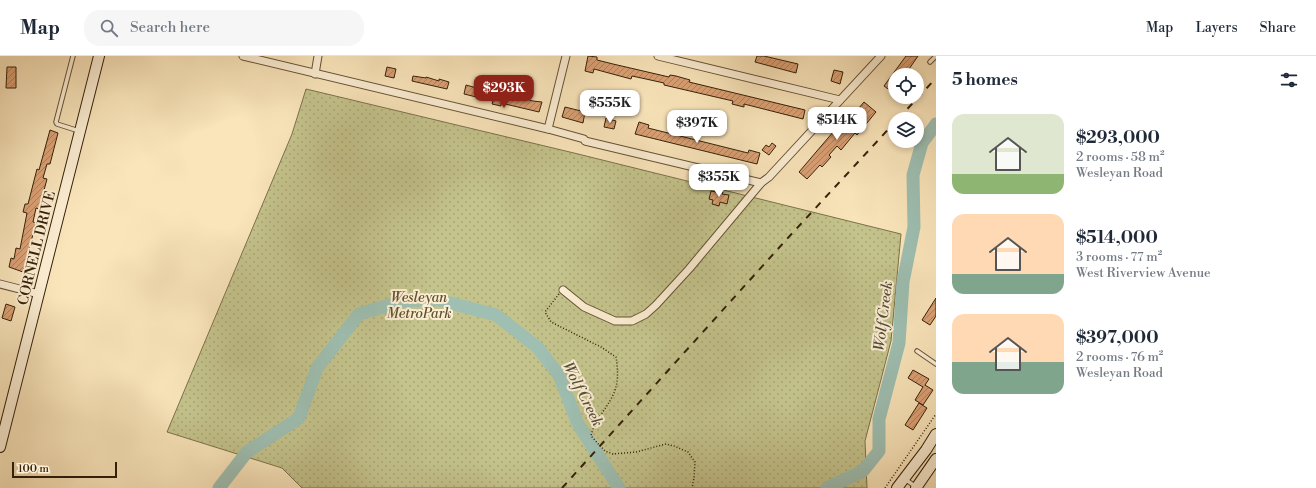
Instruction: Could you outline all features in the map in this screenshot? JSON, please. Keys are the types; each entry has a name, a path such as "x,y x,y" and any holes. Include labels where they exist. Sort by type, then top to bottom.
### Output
{"street":[{"path":"243,56 548,129 584,139 585,141 761,183"},
{"path":"315,74 318,56"},
{"path":"548,129 566,56"},
{"path":"658,56 840,100"},
{"path":"563,290 584,306 615,321 632,321 646,314 688,269 761,183 769,177 881,56"},
{"name":"CORNELL DRIVE","path":"0,447 80,131 97,57"},
{"path":"0,284 39,294"},
{"path":"897,488 926,450 936,434"},
{"path":"916,488 936,459"}],"lane":[{"path":"73,56 56,122 57,124 80,131"},
{"path":"930,62 936,56"},
{"path":"918,351 936,364"},
{"path":"904,478 916,488"}],"path":[{"path":"563,290 545,312 551,322 601,347 616,357 618,375 613,396 593,428 591,436 605,451 613,454 636,452 666,444 688,452 695,462 692,488"},
{"path":"885,488 936,414"}],"green space":[{"name":"Wesleyan MetroPark","path":"306,89 574,153 901,234 891,341 865,441 867,488 302,488 282,468 167,432 292,134"}],"building":[{"path":"588,56 597,57 597,60 669,77 670,75 676,76 690,80 689,82 805,110 803,119 744,104 744,107 732,104 733,101 664,85 664,83 646,79 632,76 631,79 594,69 593,73 585,71"},
{"path":"757,56 764,56 798,64 796,73 755,62"},
{"path":"906,56 918,56 910,68 897,68"},
{"path":"7,67 16,67 16,88 6,88"},
{"path":"387,67 396,69 394,78 385,76"},
{"path":"834,70 843,72 840,84 831,81"},
{"path":"413,76 426,77 439,81 439,79 449,82 447,89 412,81"},
{"path":"888,81 888,89 884,86"},
{"path":"466,85 495,93 496,90 533,101 542,102 539,112 501,103 501,106 492,104 493,101 464,94"},
{"path":"864,102 876,112 857,135 855,133 841,150 837,146 829,155 831,157 822,167 820,165 807,179 799,172 834,131 839,135 848,126 850,127 862,113 858,109"},
{"path":"565,107 585,112 583,123 562,117"},
{"path":"606,118 616,121 614,129 604,127"},
{"path":"639,122 649,125 648,128 748,153 749,150 760,153 757,164 635,134"},
{"path":"50,130 58,133 50,164 47,164 43,178 47,179 39,209 36,208 33,222 36,223 23,272 9,267 11,258 14,259 16,248 20,249 27,213 23,212 25,204 28,204 37,169 39,170"},
{"path":"772,143 776,146 769,155 762,150 766,145 769,147"},
{"path":"717,190 723,192 722,194 729,195 727,204 720,202 719,206 712,204 713,200 709,199 711,191 716,192"},
{"path":"936,298 936,316 930,325 922,320"},
{"path":"6,304 15,307 11,321 2,318"},
{"path":"913,370 929,379 925,385 933,390 923,405 915,400 923,387 908,378"},
{"path":"919,403 927,408 913,430 905,425"}],"waterway":[{"name":"Wolf Creek","path":"827,488 863,471 879,451 879,419 899,343 903,282 914,227 913,175 922,143 936,124"},
{"name":"Wolf Creek","path":"219,488 247,452 299,418 317,368 359,314 403,301 435,299 496,315 537,347 559,375 578,424 619,488"}],"railway":[{"path":"904,112 936,78"},
{"path":"562,488 888,130"}]}
